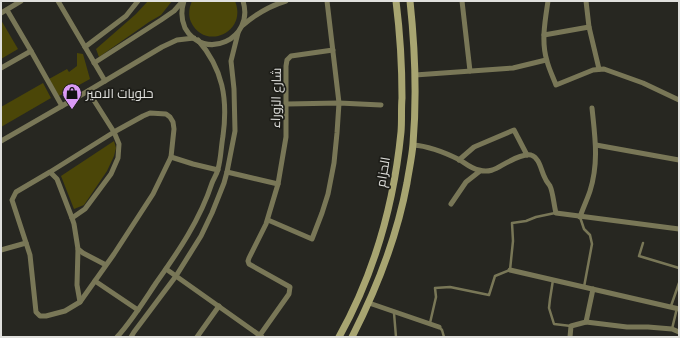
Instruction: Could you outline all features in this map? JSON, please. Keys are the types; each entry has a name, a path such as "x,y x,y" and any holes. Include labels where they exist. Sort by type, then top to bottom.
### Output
{"main road":[{"name":"الحزام","path":"339,337 357,301 377,251 394,185 401,130 401,56 396,1"},
{"path":"352,337 369,303 388,255 406,186 413,145 415,105 413,27 410,1"}],"street":[{"path":"1,13 21,1"},
{"path":"58,1 105,81"},
{"path":"85,47 126,16 138,1"},
{"path":"94,62 165,17 183,1"},
{"path":"117,337 138,310 190,232 218,170 225,123 222,82 208,53 187,31 181,12 183,1"},
{"path":"131,337 176,276 204,230 216,203 227,172 234,131 234,89 231,61 238,33 242,26 245,14 243,1"},
{"path":"242,26 260,12 278,3 286,1"},
{"path":"268,220 312,239 326,204 334,163 339,104 328,1"},
{"path":"462,1 470,71"},
{"path":"548,1 544,35 546,60 556,85 594,70 604,69 643,83 679,100"},
{"path":"586,1 589,27 599,69"},
{"path":"7,10 62,106"},
{"path":"544,35 589,27"},
{"path":"1,141 162,46 177,40 196,39 207,44 217,44 230,40 238,33"},
{"name":"شارع الزوراء","path":"261,336 289,294 290,290 290,288 249,264 248,261 268,220 278,184 286,137 287,60 291,56 333,50"},
{"path":"1,68 31,51"},
{"path":"415,75 513,68 546,60"},
{"path":"72,218 85,209 111,174 118,158 119,144 114,132 88,91"},
{"path":"287,104 381,105"},
{"path":"580,217 590,190 594,171 596,144 592,108"},
{"path":"150,113 166,114 173,122 174,129 171,157 154,194 80,302 65,311 40,316 36,312 30,255 12,200 16,192 114,132 150,113"},
{"path":"459,160 474,147 514,130 527,155"},
{"path":"596,144 679,160"},
{"path":"413,145 434,149 480,171 498,169 510,160 527,155 532,156 538,162 545,180 550,186 556,213 679,229"},
{"path":"171,157 218,170"},
{"path":"451,204 466,182 480,171"},
{"path":"50,172 57,179 74,224 78,249 77,285 80,302"},
{"path":"227,172 278,184"},
{"path":"1,250 26,243"},
{"path":"78,249 106,265"},
{"path":"166,269 261,336"},
{"path":"510,270 678,309"},
{"path":"94,281 138,310"},
{"path":"586,322 593,289"},
{"path":"369,303 439,327"},
{"path":"197,337 219,306"},
{"path":"570,337 571,326 586,322 627,327 672,329 679,332"}],"lane":[{"path":"430,324 436,297 435,288 450,287 489,295 495,276 510,270 513,241 512,223 556,213"},
{"path":"580,217 584,230 590,235 592,244 584,287"},
{"path":"643,243 639,256 679,268"},
{"path":"553,280 550,308 554,324 571,326"},
{"path":"670,307 679,283"},
{"path":"672,329 678,309"},
{"path":"394,312 396,337"},
{"path":"439,327 442,330 444,337"}],"shaded area":[{"path":"148,1 172,1 161,15 99,57 96,49 136,14"},
{"path":"192,1 235,1 237,12 235,22 230,29 223,34 214,37 205,35 197,31 189,17"},
{"path":"1,20 18,49 1,59"},
{"path":"77,53 83,54 90,79 59,96 49,79 67,69 69,72 77,66"},
{"path":"43,83 51,98 1,127 1,107"},
{"path":"114,141 116,148 107,171 84,205 74,209 61,176"}],"place":[{"name":"حلويات الامير","path":"72,110"}]}
